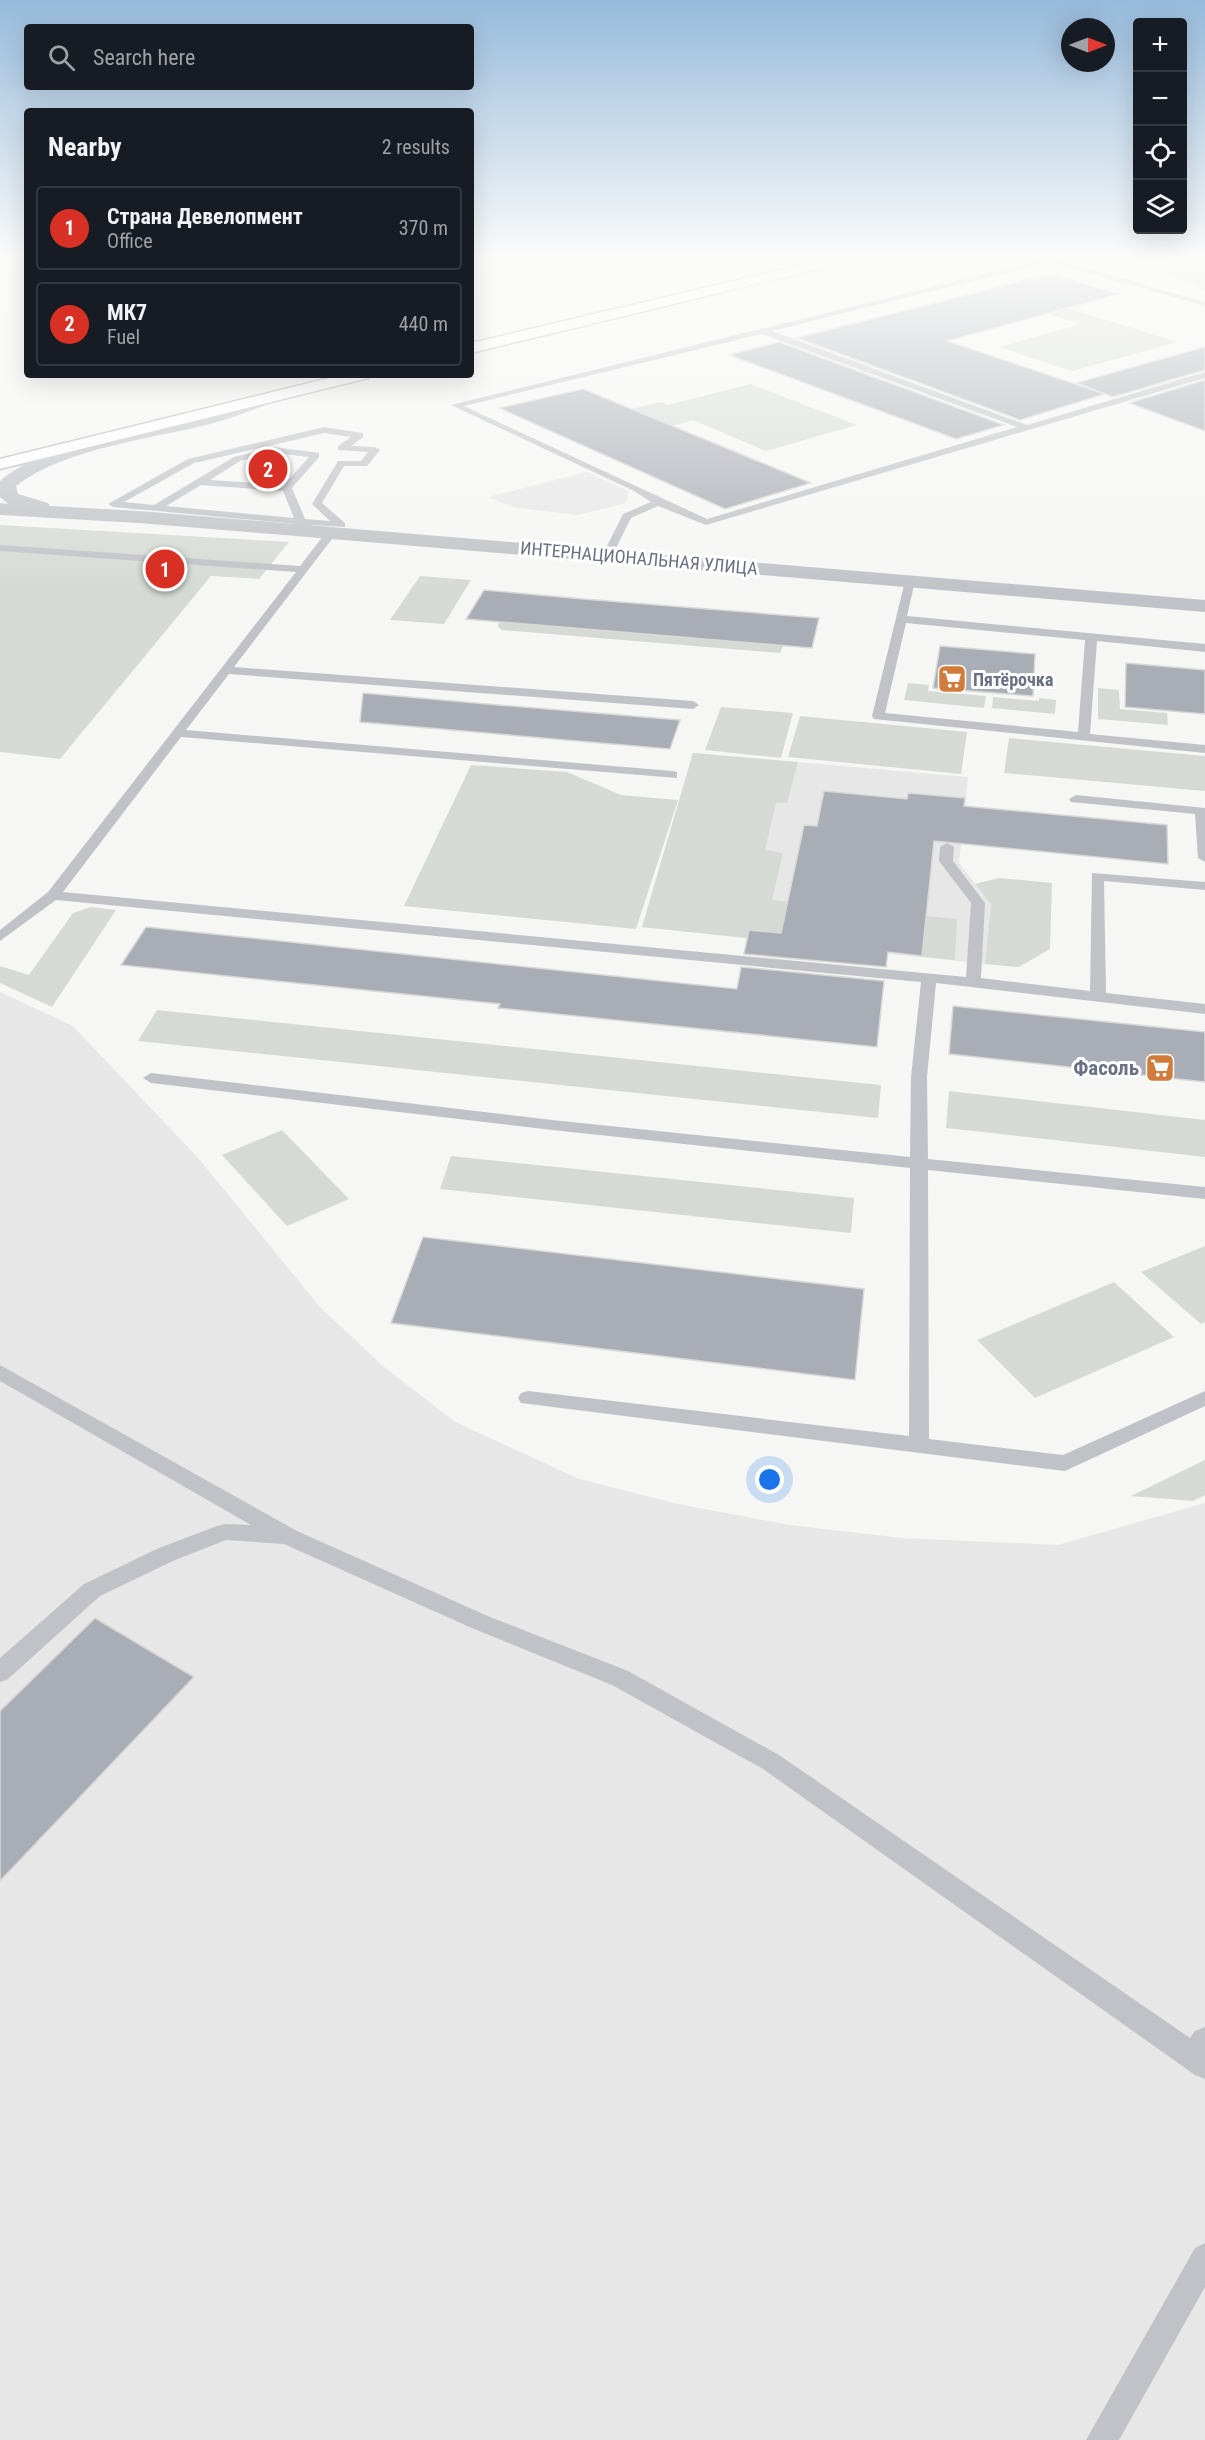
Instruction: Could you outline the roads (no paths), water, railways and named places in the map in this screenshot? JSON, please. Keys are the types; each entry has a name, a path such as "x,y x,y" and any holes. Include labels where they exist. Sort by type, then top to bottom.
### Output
{"highway":[{"path":"0,449 292,378"},
{"path":"0,464 350,378"}],"street":[{"path":"73,512 18,502 9,497 7,484 25,470 64,456 237,411 270,398"},
{"path":"0,509 73,512"},
{"name":"ИНТЕРНАЦИОНАЛЬНАЯ УЛИЦА","path":"73,512 147,513 607,556 1205,606"}],"lane":[{"path":"610,368 455,405 638,489 658,502 706,522 1205,375"},
{"path":"864,368 1025,427"},
{"path":"287,488 316,455 274,450 237,459 147,513 112,504 191,461 324,430 360,435 340,448 375,450 364,464 341,463 317,504 341,525 315,528"},
{"path":"200,482 287,488"},
{"path":"287,488 315,528"},
{"path":"607,556 627,516 658,502"},
{"path":"0,937 53,896 301,569 315,528"},
{"path":"0,548 301,569"},
{"path":"910,581 878,716 1205,749"},
{"path":"902,619 1205,648"},
{"path":"1083,736 1091,637"},
{"path":"224,670 330,676 693,705"},
{"path":"175,733 672,775"},
{"path":"1076,799 1201,811 1205,858"},
{"path":"947,847 946,861 978,903 973,982"},
{"path":"1098,997 1097,876 1205,886"},
{"path":"53,896 973,982 1205,1009"},
{"path":"919,1445 919,1077 929,978"},
{"path":"151,1078 918,1164 1205,1193"},
{"path":"0,1372 289,1537 482,1623 620,1678 761,1756 1201,2054"},
{"path":"528,1398 1065,1463 1205,1398"},
{"path":"0,1672 92,1590 167,1554 225,1532 289,1537"},
{"path":"1102,2440 1205,2259"}],"place":[{"name":"МК7","path":"268,469"},
{"name":"Страна Девелопмент","path":"165,569"},
{"name":"Пятёрочка","path":"952,679"},
{"name":"Фасоль","path":"1160,1068"}]}
